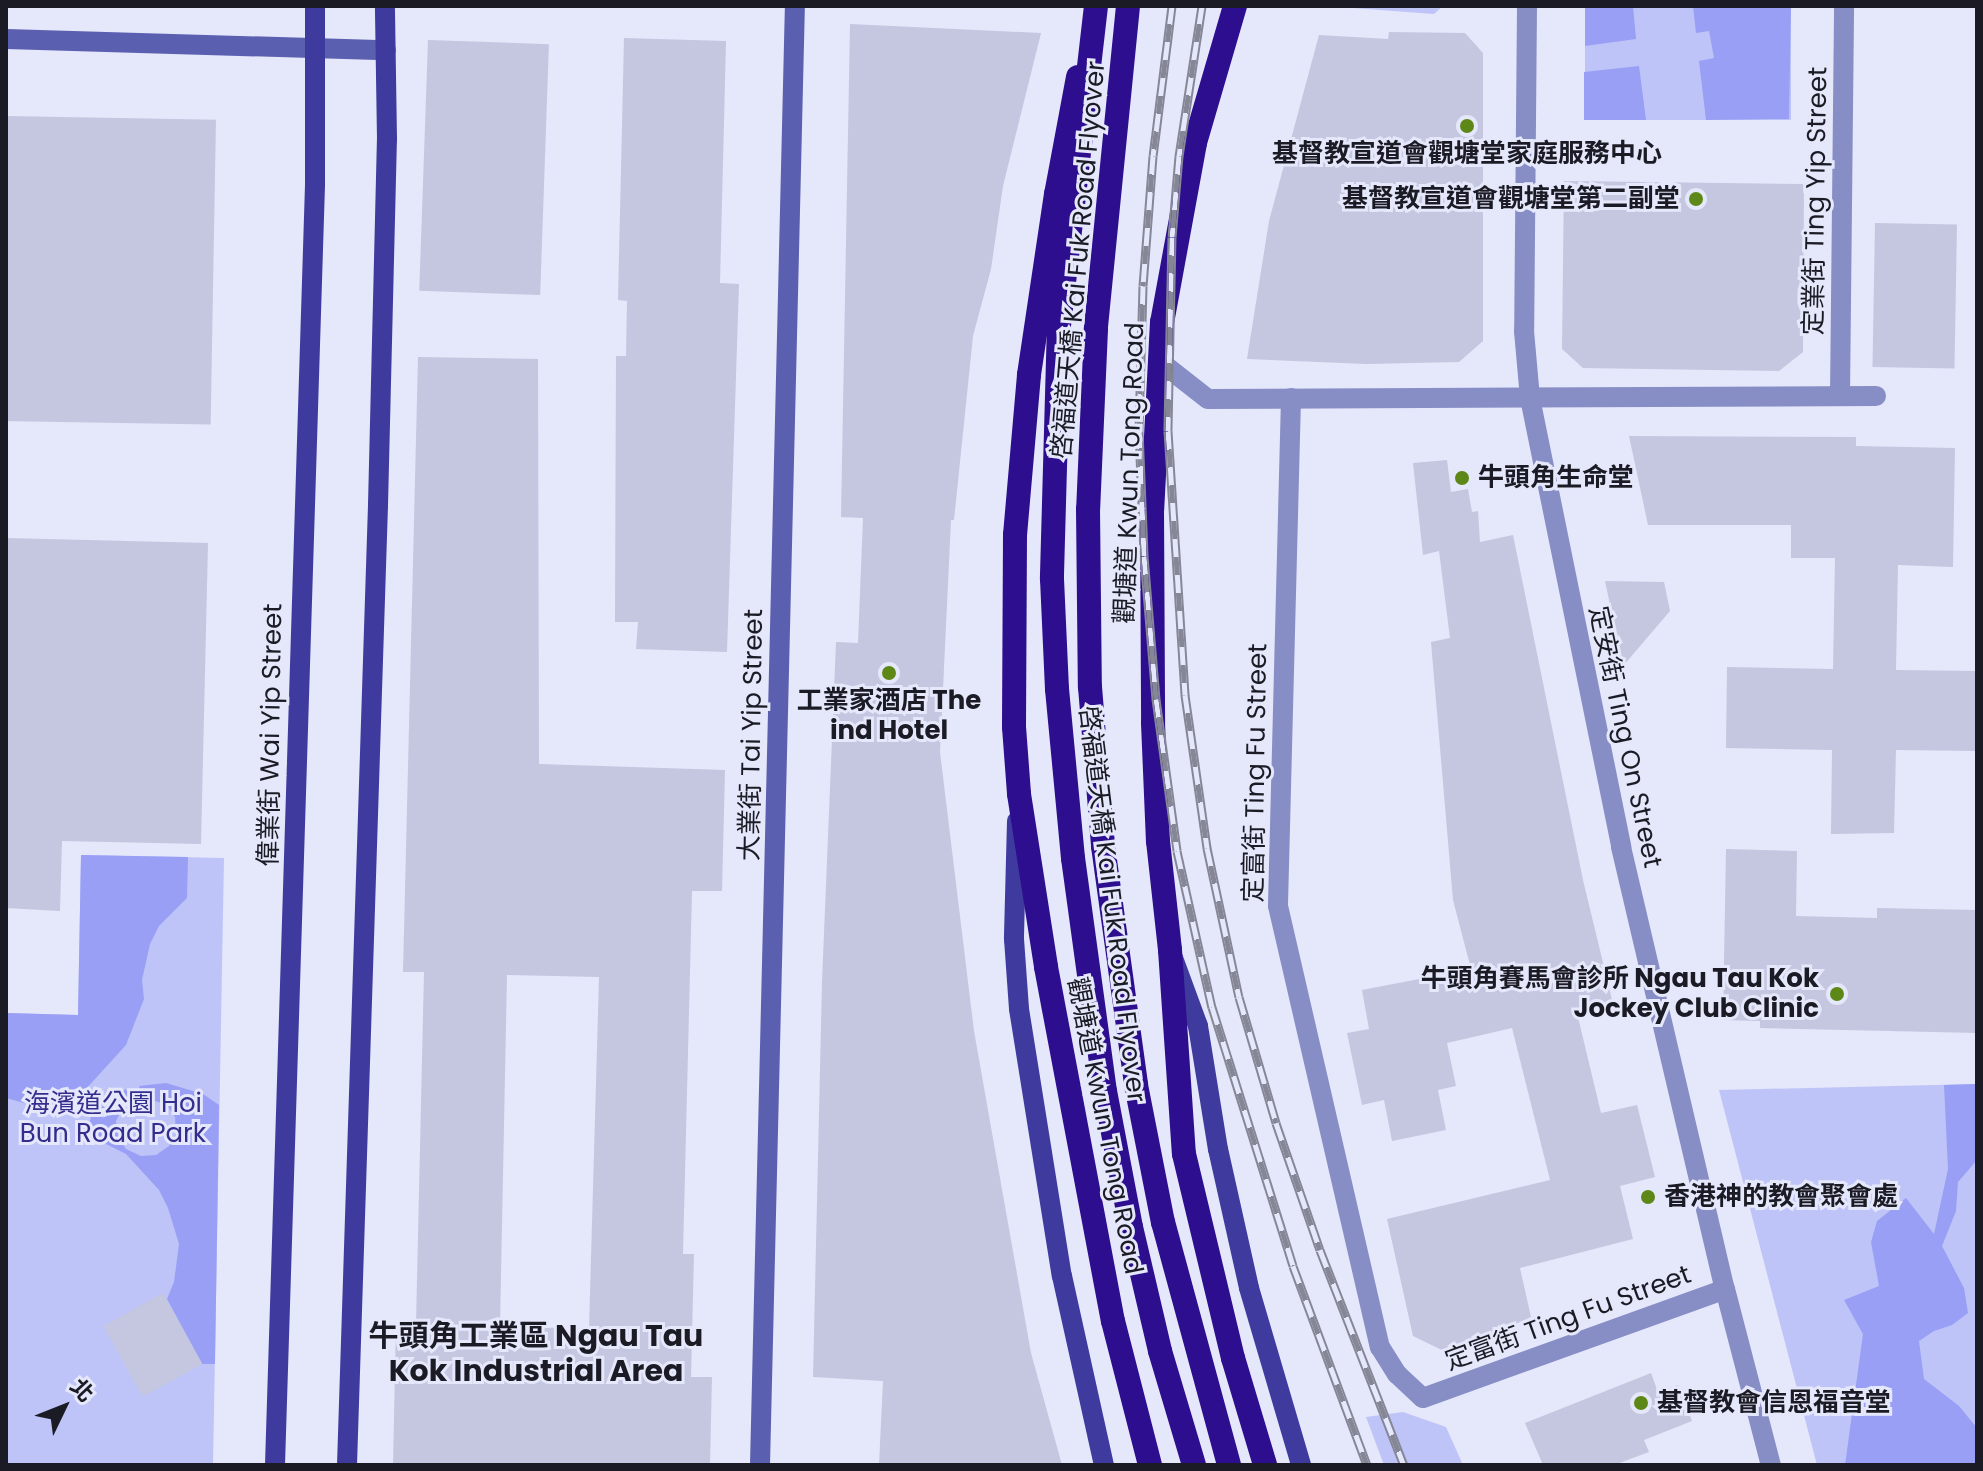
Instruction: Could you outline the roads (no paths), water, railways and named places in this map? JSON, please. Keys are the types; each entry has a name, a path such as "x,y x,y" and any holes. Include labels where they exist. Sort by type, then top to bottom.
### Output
{"highway":[{"name":"觀塘道 Kwun Tong Road","path":"1096,6 1081,64 1056,194 1029,375 1015,551 1013,687 1019,794 1046,967 1127,1377 1150,1465"},
{"name":"啓福道天橋 Kai Fuk Road Flyover","path":"1096,6 1059,324 1052,579 1057,689 1073,858 1105,1091 1131,1227 1160,1351 1194,1465"},
{"name":"啓福道天橋 Kai Fuk Road Flyover","path":"1128,6 1101,265 1092,408 1088,578 1091,714 1103,846 1136,1085 1163,1222 1229,1465"},
{"name":"觀塘道 Kwun Tong Road","path":"1235,6 1195,143 1171,265 1158,360 1152,510 1153,723 1159,854 1170,950 1178,1105 1184,1154 1233,1358 1265,1465"}],"main road":[{"name":"偉業街 Wai Yip Street","path":"275,1465 315,184 315,6"},
{"path":"347,1465 377,521 385,6"},
{"name":"觀塘道 Kwun Tong Road","path":"1019,794 1014,887 1019,1009 1062,1276 1104,1465"},
{"name":"觀塘道 Kwun Tong Road","path":"1170,950 1198,1026 1231,1214 1266,1355 1301,1465"}],"street":[{"name":"大業街 Tai Yip Street","path":"760,1465 795,6"},
{"name":"定安街 Ting On Street","path":"1527,6 1524,331 1530,398 1621,847 1725,1289 1771,1465"},
{"name":"定業街 Ting Yip Street","path":"1840,396 1844,6"},
{"path":"6,39 386,50"},
{"path":"1158,360 1208,399 1876,396"},
{"name":"定富街 Ting Fu Street","path":"1291,398 1278,906 1380,1347 1397,1374 1423,1398 1725,1289"}],"railway":[{"path":"1172,6 1153,156 1143,286 1139,430 1144,556 1156,699 1177,851 1212,1007 1293,1266 1367,1465"},
{"path":"1202,6 1179,156 1172,237 1168,431 1185,695 1207,848 1239,997 1276,1123 1320,1250 1404,1465"}],"place":[{"name":"基督教宣道會觀塘堂家庭服務中心","path":"1467,126"},
{"name":"基督教宣道會觀塘堂第二副堂","path":"1696,199"},
{"name":"牛頭角生命堂","path":"1462,478"},
{"name":"工業家酒店 The ind Hotel","path":"889,673"},
{"name":"牛頭角賽馬會診所 Ngau Tau Kok Jockey Club Clinic","path":"1837,994"},
{"name":"香港神的教會聚會處","path":"1648,1197"},
{"name":"基督教會信恩福音堂","path":"1641,1403"}],"district":[{"name":"牛頭角工業區 Ngau Tau Kok Industrial Area","path":"536,1353"}],"park label":[{"name":"海濱道公園 Hoi Bun Road Park","path":"113,1119"}]}
